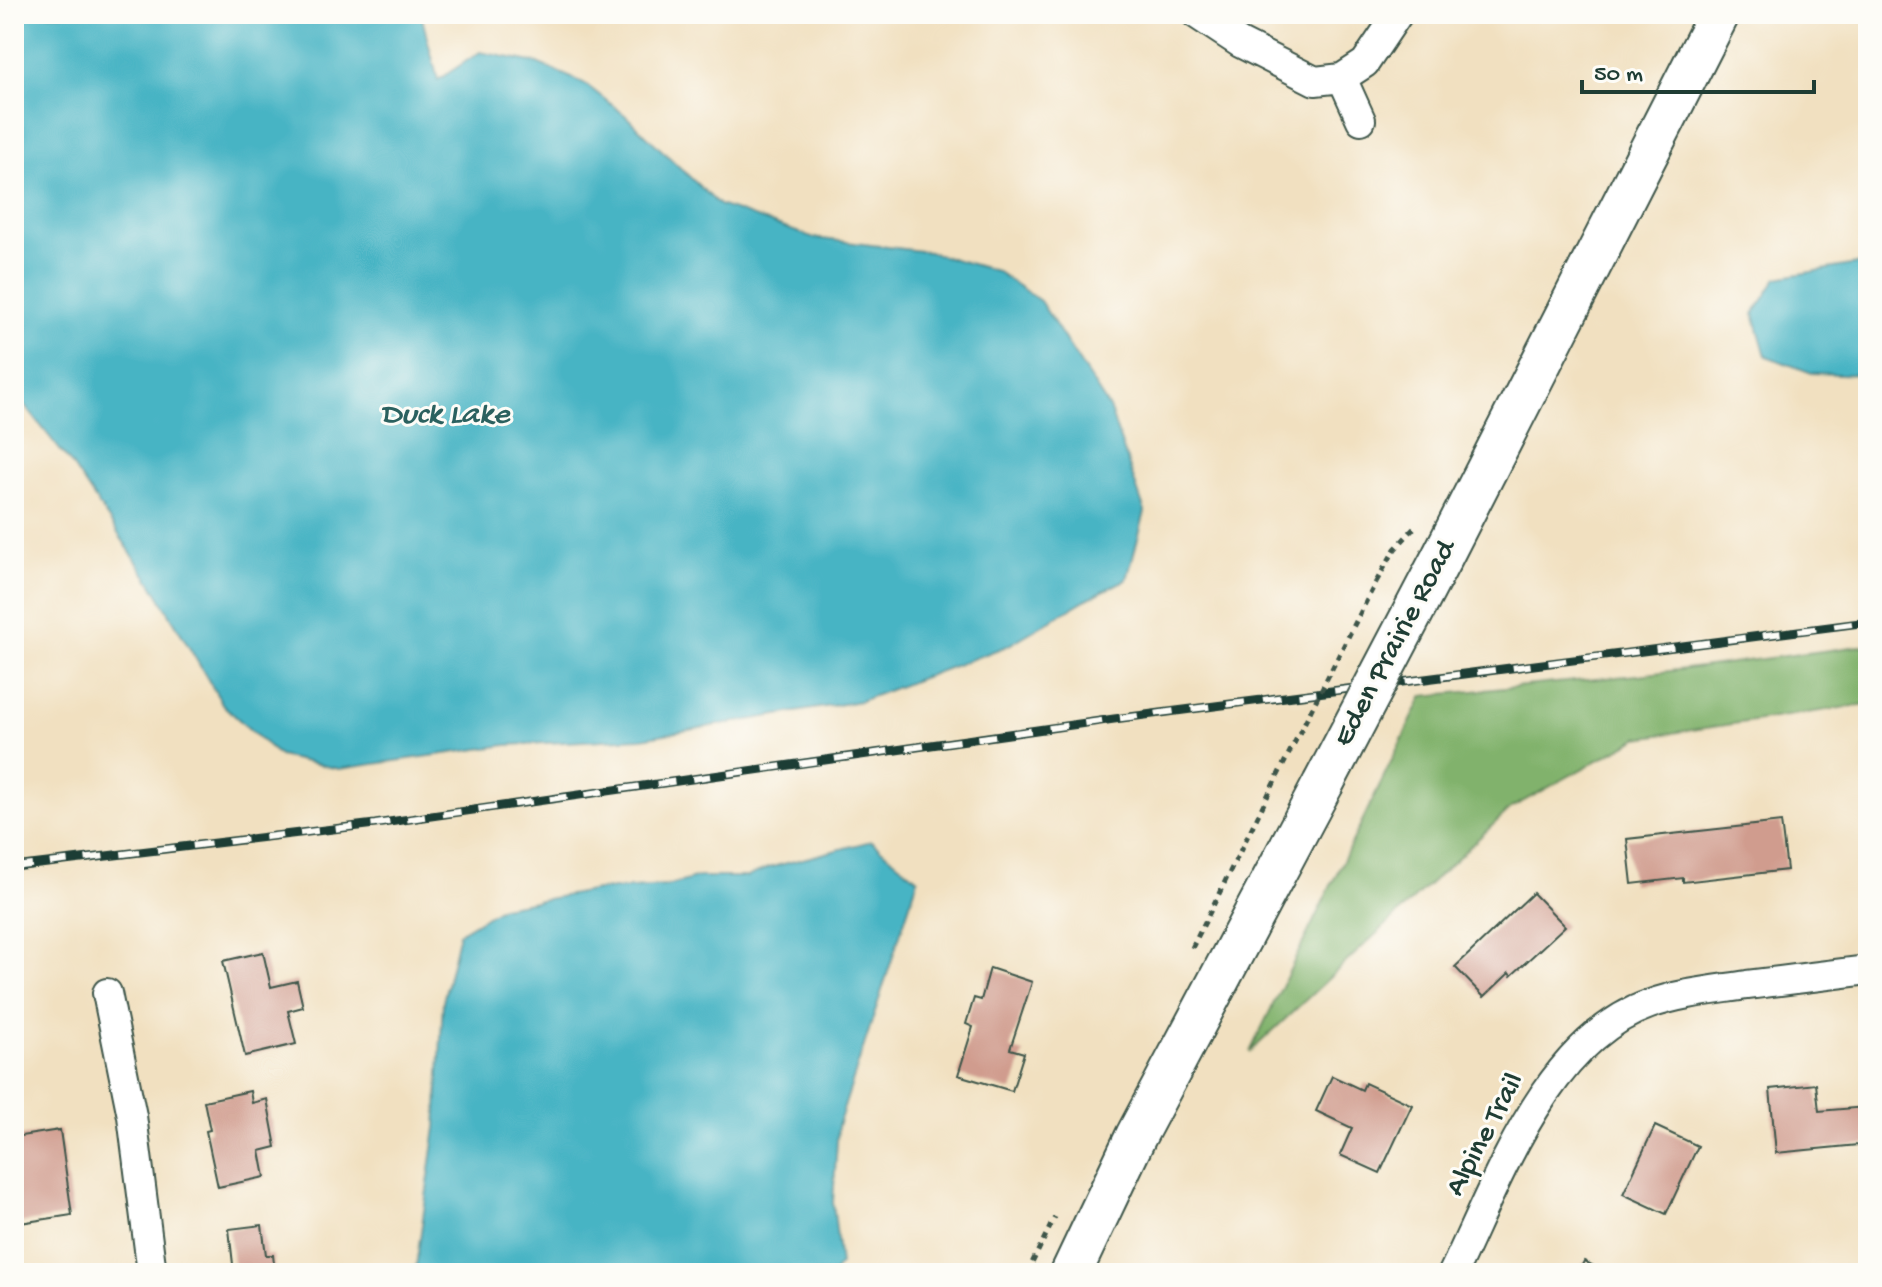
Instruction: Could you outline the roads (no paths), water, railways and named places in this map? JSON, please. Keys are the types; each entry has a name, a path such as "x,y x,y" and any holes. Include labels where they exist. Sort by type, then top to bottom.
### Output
{"main road":[{"name":"Eden Prairie Road","path":"1071,1273 1136,1136 1441,559 1719,14"}],"street":[{"path":"1196,14 1240,43 1315,81 1342,78 1365,63 1398,14"},
{"path":"1342,78 1361,120"},
{"name":"Alpine Trail","path":"1453,1273 1536,1104 1566,1063 1603,1029 1649,1004 1699,992 1868,970"},
{"path":"107,993 132,1116 152,1273"}],"water":[{"name":"Duck Lake","path":"14,14 421,14 438,80 480,52 537,63 584,83 625,115 719,205 814,238 929,252 996,271 1040,301 1109,408 1145,512 1127,579 1007,646 860,701 642,738 507,745 339,769 279,756 223,705 152,584 72,465 14,392"},
{"path":"1868,262 1868,375 1812,373 1766,356 1754,314 1777,278"},
{"path":"871,841 918,879 838,1126 833,1202 840,1265 834,1273 415,1273 436,1128 443,1002 459,933 502,907 597,890 666,886 699,877 747,877 768,868"}],"railway":[{"path":"14,867 375,824 1114,719 1868,622"}]}
